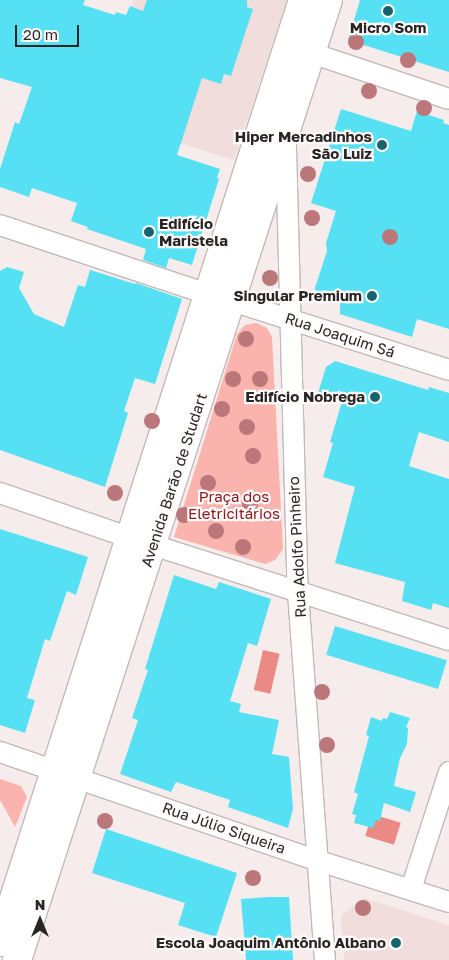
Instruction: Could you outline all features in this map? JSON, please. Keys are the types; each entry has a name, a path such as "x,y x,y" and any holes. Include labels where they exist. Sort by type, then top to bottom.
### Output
{"main road":[{"name":"Avenida Barão de Studart","path":"0,942 66,774 142,542 220,298 303,0"},
{"name":"Avenida Barão de Studart","path":"220,298 285,134 328,0"},
{"name":"Avenida Barão de Studart","path":"18,960 66,774"}],"street":[{"path":"311,53 449,99"},
{"name":"Rua Adolfo Pinheiro","path":"285,134 298,593 325,960"},
{"name":"Rua Joaquim Sá","path":"0,225 220,298 449,370"},
{"path":"0,493 142,542 449,640"},
{"name":"Rua Júlio Siqueira","path":"0,752 319,861 449,902"},
{"path":"411,890 449,772"}],"shaded area":[{"path":"134,0 287,0 234,160 96,117"},
{"path":"263,650 280,654 270,694 254,690"},
{"path":"372,814 401,823 394,845 365,836"},
{"name":"Escola Joaquim Antônio Albano","path":"364,898 449,925 449,960 344,960 341,915"}],"green space":[{"name":"Praça dos Eletricitários","path":"256,323 267,328 272,337 283,549 275,560 265,564 174,537 237,334 245,325"},
{"path":"0,779 21,786 27,797 15,827 0,800"}],"building":[{"path":"0,0 85,0 83,5 115,15 116,12 126,15 130,6 143,11 147,0 247,0 247,7 253,9 231,76 224,74 221,84 202,78 177,155 220,169 217,178 219,179 192,265 169,258 166,268 143,260 146,249 87,229 88,227 71,221 77,203 32,188 29,197 0,187 0,169 15,122 19,124 32,87 0,78"},
{"path":"360,0 449,0 449,72 348,40"},
{"path":"341,109 411,131 417,111 444,120 443,123 449,125 449,329 417,319 412,337 340,314 340,302 313,294 327,251 326,243 336,211 311,203"},
{"path":"7,267 24,272 19,288 34,314 64,327 78,285 85,287 90,270 182,299 155,384 135,378 124,411 128,413 105,487 0,450 0,271"},
{"path":"335,361 428,390 429,387 449,393 449,442 419,432 409,466 449,479 449,608 433,603 431,610 402,601 405,582 335,563 355,487 323,477 333,443 330,442 343,398 322,398 324,394 318,393 326,367"},
{"path":"0,529 88,557 76,595 67,591 50,641 45,639 27,698 35,700 25,733 0,725"},
{"path":"174,575 216,589 219,582 271,599 257,646 248,643 230,701 241,704 239,712 279,720 272,754 289,757 293,809 288,828 228,807 230,800 176,782 171,792 120,774 138,720 132,718 148,670 145,669"},
{"path":"335,626 447,660 438,689 326,655"},
{"path":"390,712 410,718 406,727 408,728 407,744 400,758 394,786 416,792 410,812 384,803 380,821 376,820 373,828 354,823 356,815 352,814 358,794 354,792 369,736 366,735 371,717 382,721 383,718 387,719"},
{"path":"106,829 237,873 216,937 178,925 185,903 92,873"},
{"path":"289,897 293,960 246,960 241,899"}],"place":[{"name":"Micro Som","path":"388,11"},
{"name":"Hiper Mercadinhos São Luiz","path":"382,145"},
{"name":"Edifício Maristela","path":"149,232"},
{"name":"Singular Premium","path":"372,296"},
{"name":"Edifício Nobrega","path":"375,397"},
{"name":"Escola Joaquim Antônio Albano","path":"396,943"}]}
